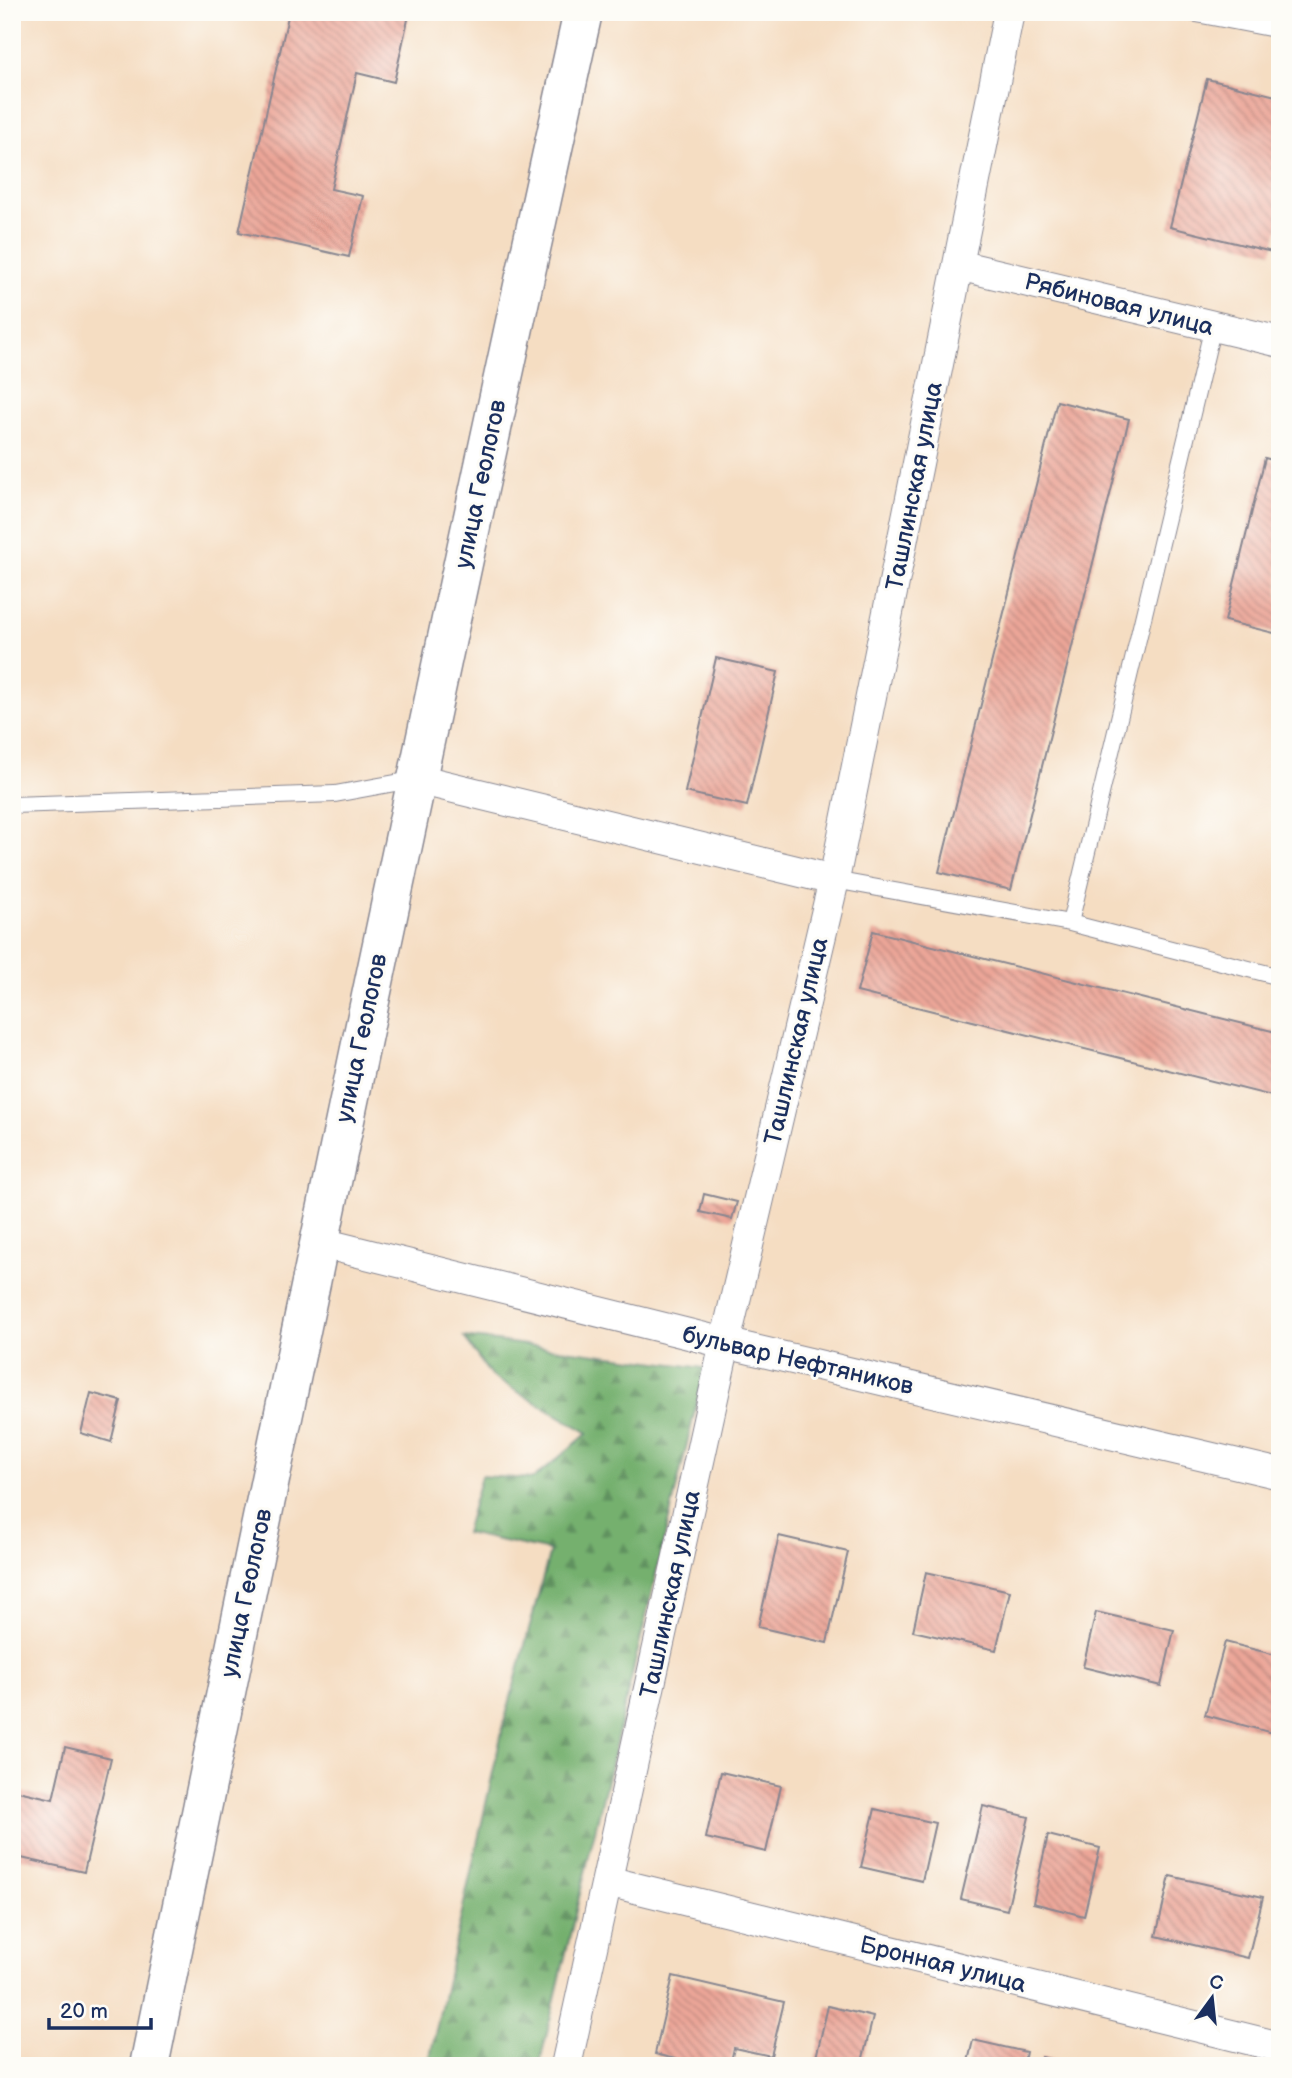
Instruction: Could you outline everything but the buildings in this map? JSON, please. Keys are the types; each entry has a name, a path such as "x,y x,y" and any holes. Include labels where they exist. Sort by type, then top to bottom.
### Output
{"main road":[{"name":"улица Геологов","path":"149,2066 318,1242 583,12"}],"street":[{"name":"Ташлинская улица","path":"566,2066 725,1343 834,880 1009,12"},
{"name":"Рябиновая улица","path":"958,265 1280,342"},
{"path":"416,779 834,880"},
{"name":"бульвар Нефтяников","path":"318,1242 725,1343 1280,1474"},
{"name":"Бронная улица","path":"607,1881 1280,2047"}],"lane":[{"path":"1186,12 1280,30"},
{"path":"1070,923 1213,326"},
{"path":"12,805 335,794 416,779"},
{"path":"834,880 1070,923 1280,977"}],"green space":[{"path":"464,1337 705,1368 539,2066 428,2066 503,1727 550,1551 465,1533 481,1476 533,1479 588,1433 491,1376"}]}
